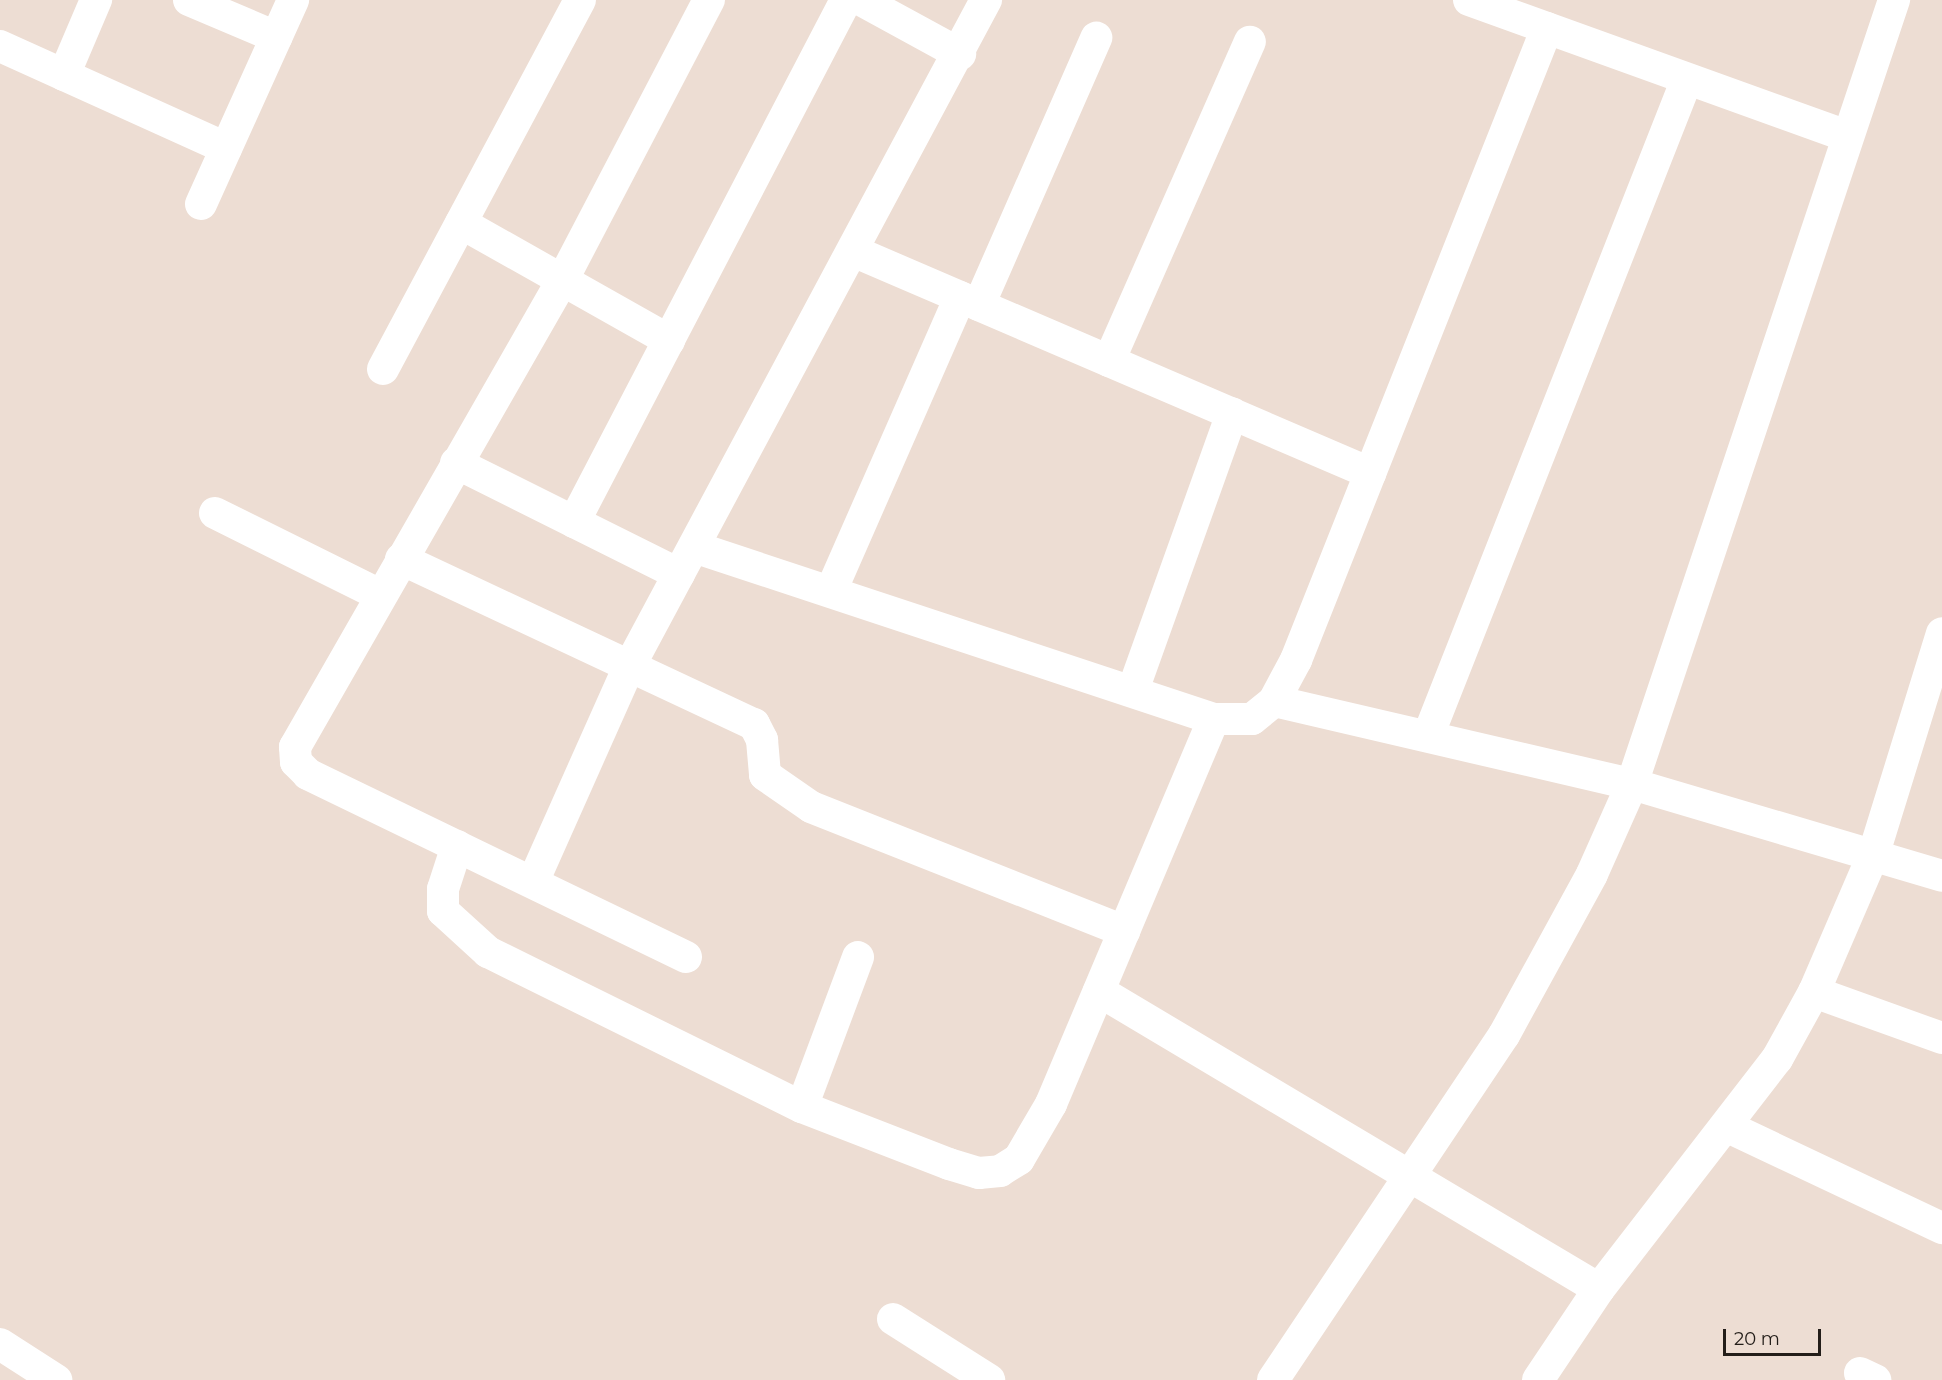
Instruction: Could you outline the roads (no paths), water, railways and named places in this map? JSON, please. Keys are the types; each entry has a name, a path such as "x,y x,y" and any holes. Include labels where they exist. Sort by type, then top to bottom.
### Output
{"street":[{"path":"64,75 96,0"},
{"path":"189,0 276,37"},
{"path":"201,204 292,0"},
{"path":"383,369 580,0"},
{"path":"686,957 308,774 296,762 295,747 563,279 709,0"},
{"path":"574,522 846,0"},
{"path":"861,0 960,54"},
{"path":"533,882 628,669 960,54 986,0"},
{"path":"1468,0 1846,136"},
{"path":"1273,1380 1504,1035 1592,874 1632,784 1846,136 1894,0"},
{"path":"694,547 1133,690 1214,719 1252,719 1274,701 1296,660 1547,28"},
{"path":"831,591 1096,38"},
{"path":"1109,361 1250,42"},
{"path":"0,46 226,148"},
{"path":"1428,736 1687,79"},
{"path":"461,223 669,340"},
{"path":"853,251 1370,473"},
{"path":"1133,690 1232,413"},
{"path":"456,463 679,574"},
{"path":"215,513 380,595"},
{"path":"401,559 628,669 754,724 762,740 765,775 811,807 1124,931"},
{"path":"1538,1380 1599,1289 1777,1059 1814,992 1874,853 1942,633"},
{"path":"1274,701 1632,784 1874,853 1942,876"},
{"path":"458,846 443,889 443,912 453,925 488,952 802,1107 949,1164 979,1173 1000,1171 1019,1159 1036,1134 1214,719"},
{"path":"802,1107 858,957"},
{"path":"1099,991 1409,1178 1599,1289"},
{"path":"1814,992 1942,1038"},
{"path":"1726,1126 1942,1228"},
{"path":"893,1319 989,1380"},
{"path":"0,1344 56,1380"}]}
